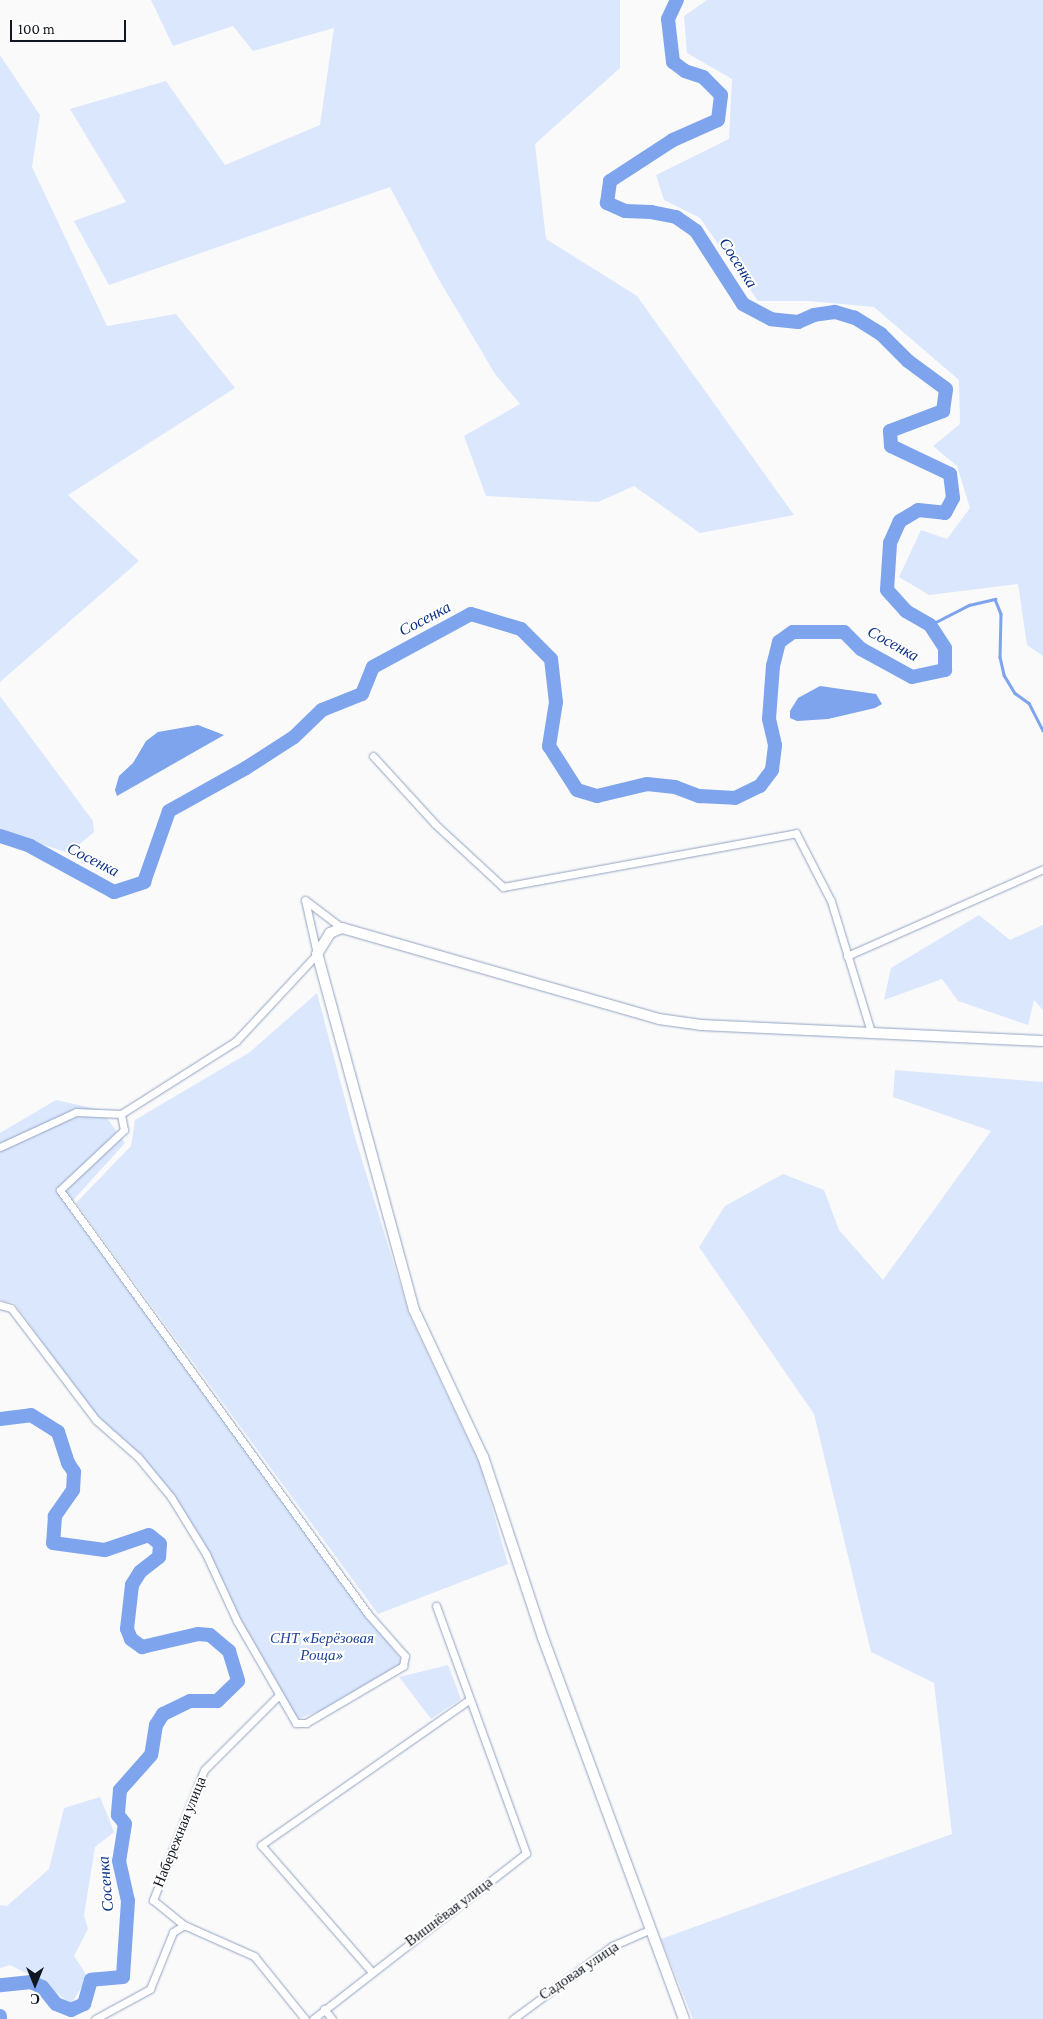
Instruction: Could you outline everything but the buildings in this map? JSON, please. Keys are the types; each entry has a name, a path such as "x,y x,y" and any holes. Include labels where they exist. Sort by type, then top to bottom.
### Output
{"street":[{"path":"373,756 436,824 503,887 796,833 831,901 871,1032"},
{"path":"847,956 1043,869"},
{"path":"684,2019 649,1930 543,1638 483,1457 414,1310 317,954 305,900 342,928 659,1019 700,1025 1043,1041"},
{"path":"0,1147 76,1112 121,1114 236,1041 317,954 326,937 342,928"},
{"path":"0,1305 10,1308 96,1420 138,1457 171,1497 206,1554 237,1621 296,1724 306,1723 403,1666 405,1656 368,1614 60,1190 124,1130 121,1114"},
{"path":"371,1971 261,1846 469,1700 436,1606"},
{"name":"Набережная улица","path":"184,1925 153,1900 204,1770 279,1696"},
{"name":"Вишнёвая улица","path":"324,2009 526,1853 469,1700"},
{"path":"95,2019 150,1989 173,1932 184,1925 254,1956 306,2019"},
{"name":"Садовая улица","path":"513,2019 612,1946 649,1930"},
{"path":"312,2019 324,2009 332,2019"}],"green space":[{"path":"151,0 620,0 620,68 535,144 546,239 637,296 794,515 700,533 634,486 598,502 486,496 464,436 520,404 495,374 438,278 390,187 109,285 74,221 126,202 70,109 166,81 225,165 320,125 334,28 253,51 233,26 173,46"},
{"path":"707,0 1043,0 1043,656 1027,645 1018,584 929,595 899,577 921,530 947,539 970,508 957,466 933,446 960,424 959,380 874,307 809,301 758,301 700,218 664,200 656,175 729,139 732,79 687,53 684,16"},
{"path":"0,55 40,115 32,167 107,326 176,314 235,388 68,495 139,561 0,682"},
{"path":"0,696 93,821 94,832 69,853 0,831"},
{"path":"979,915 1010,940 1043,925 1043,1010 1034,1000 1028,1025 958,1001 942,979 884,1000 891,968"},
{"path":"317,993 355,1137 409,1314 480,1465 508,1564 378,1614 76,1203 131,1146 135,1120 250,1052"},
{"path":"895,1070 1043,1082 1043,2019 693,2019 661,1939 952,1834 934,1683 871,1652 814,1414 699,1247 725,1206 783,1174 824,1190 839,1230 883,1280 991,1131 893,1097"},
{"name":"СНТ «Берёзовая Роща»","path":"56,1100 101,1110 125,1143 67,1207 399,1657 403,1665 326,1709 297,1719 157,1476 97,1418 14,1303 0,1301 0,1133"},
{"path":"448,1665 461,1699 431,1719 399,1677"},
{"path":"100,1797 114,1832 95,1847 84,1915 88,1929 74,1956 88,1977 71,2004 40,1980 10,1965 0,1968 0,1905 7,1906 49,1869 64,1808"}],"water":[{"path":"820,686 876,694 882,704 875,708 828,719 797,721 790,718 790,711 798,698"},
{"path":"198,725 224,735 117,796 115,790 119,776 133,763 146,741 158,732"}],"waterway":[{"name":"Сосенка","path":"0,836 30,846 114,892 144,882 169,811 246,768 294,737 322,710 362,694 373,667 471,614 521,629 551,659 556,702 549,746 577,790 597,796 647,784 675,787 699,796 735,798 760,786 772,770 775,745 769,719 773,666 779,642 793,632 844,632 861,649 912,677 945,670 945,648 930,625 906,611 887,590 890,543 900,521 918,510 945,513 953,498 950,474 891,446 890,431 943,411 946,389 908,361 881,334 855,318 835,312 814,315 798,322 771,319 743,304 696,231 676,217 651,212 625,211 607,203 610,181 673,140 718,120 721,95 703,77 685,71 673,62 668,19 677,0"},
{"path":"930,625 969,605 995,599 1001,614 1000,657 1004,675 1015,693 1029,703 1043,731"},
{"name":"Сосенка","path":"0,1419 31,1415 58,1432 68,1463 74,1472 73,1490 55,1516 53,1543 105,1550 149,1535 160,1544 159,1557 140,1572 132,1585 127,1629 131,1639 142,1647 198,1634 210,1635 229,1651 238,1681 217,1701 190,1701 163,1714 156,1725 151,1755 120,1790 118,1815 125,1824 119,1861 128,1901 123,1977 91,1980 84,2004 71,2010 56,2004 42,1987 31,1982 0,1985"}]}
